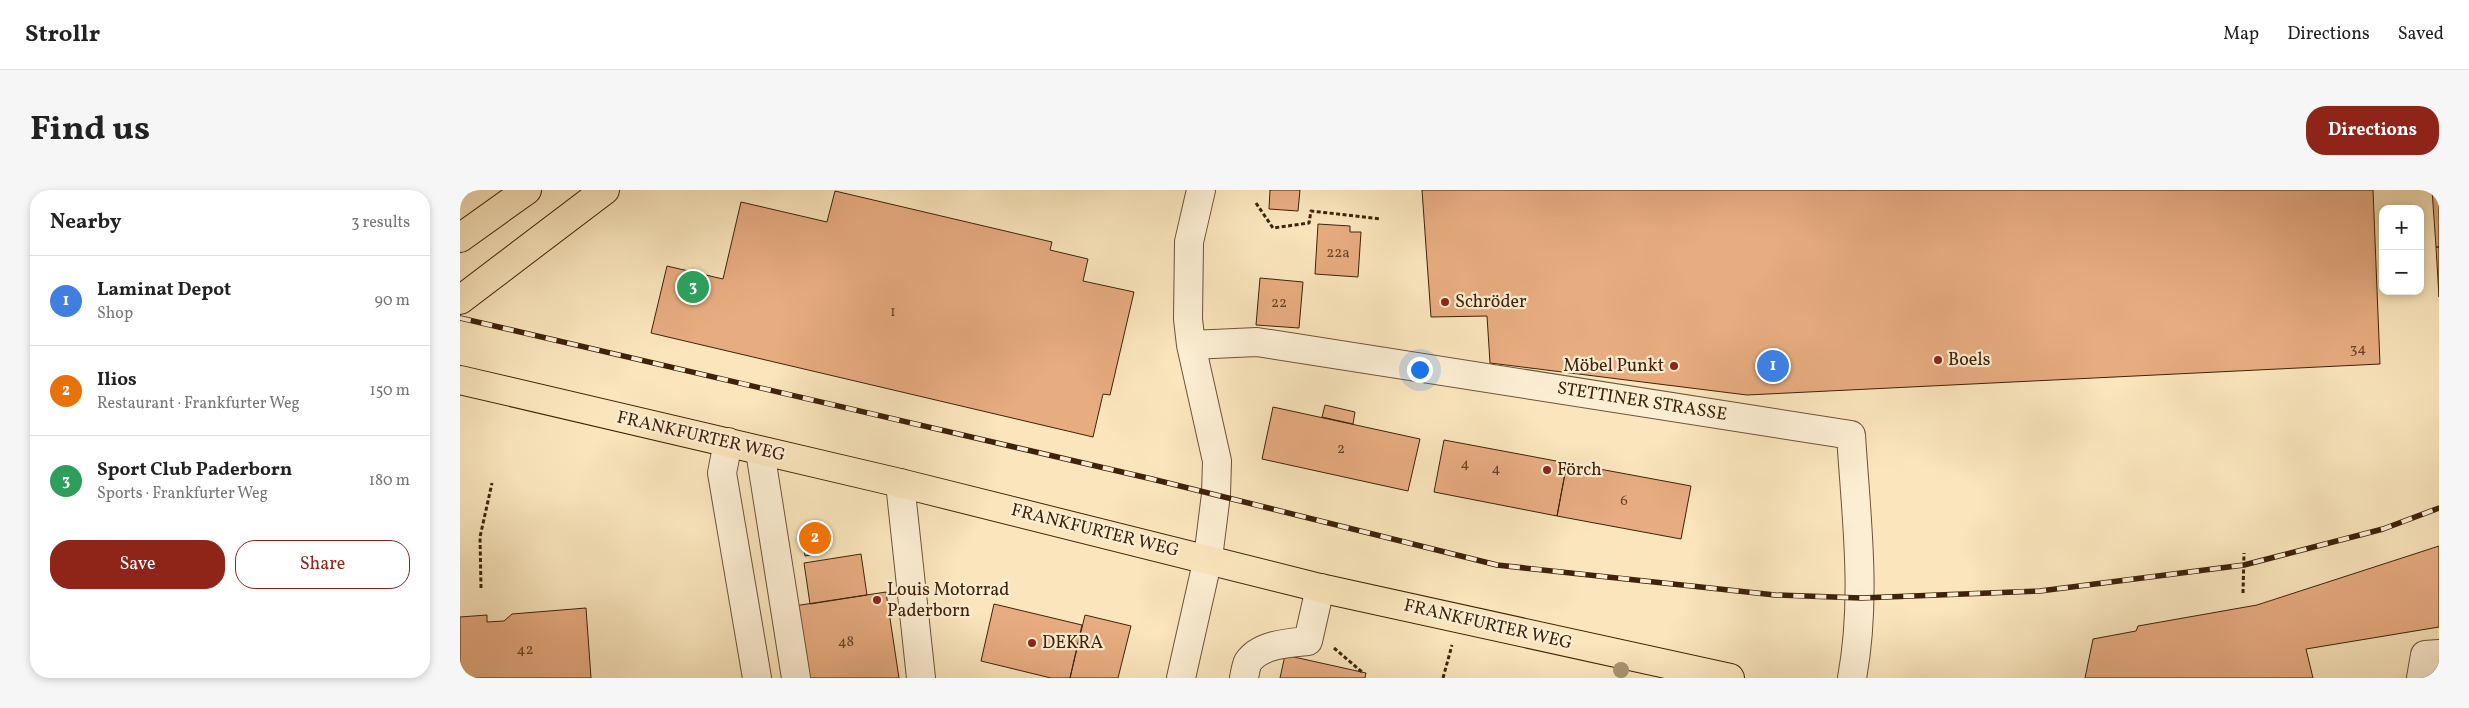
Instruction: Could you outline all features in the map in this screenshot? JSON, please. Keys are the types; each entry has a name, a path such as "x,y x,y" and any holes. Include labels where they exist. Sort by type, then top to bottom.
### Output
{"main road":[{"path":"460,238 527,190"},
{"path":"469,294 605,190"},
{"name":"FRANKFURTER WEG","path":"460,380 900,483 1208,558 1320,588 1730,678"}],"street":[{"path":"1181,678 1208,558 1216,494 1216,461 1191,345 1188,311 1189,242 1201,190"},
{"name":"STETTINER STRASSE","path":"1191,345 1257,342 1851,435 1861,598 1858,642 1852,678"},
{"path":"728,442 722,472 757,678"},
{"path":"760,451 796,678"},
{"path":"900,483 921,678"},
{"path":"1244,678 1248,663 1256,654 1281,643 1308,641 1320,588"},
{"path":"2421,678 2425,655 2439,654"}],"path":[{"path":"1256,203 1273,228 1310,223 1312,212 1381,219"},
{"path":"481,588 480,537 492,483"},
{"path":"2243,593 2244,553"}],"building":[{"path":"1270,190 1300,190 1298,211 1269,209"},
{"path":"1422,190 2373,190 2380,364 1747,395 1490,363 1487,316 1431,317"},
{"path":"2432,190 2439,190 2439,247 2436,247"},
{"path":"835,191 1052,242 1050,250 1088,259 1083,281 1134,292 1110,395 1103,394 1093,437 651,333 667,266 723,279 741,202 827,222"},
{"path":"1318,224 1350,226 1350,232 1361,232 1358,277 1315,274"},
{"path":"2436,247 2439,247 2439,297"},
{"path":"1260,278 1303,282 1299,328 1256,325"},
{"path":"1325,405 1355,412 1353,424 1322,417"},
{"path":"1273,407 1420,439 1408,491 1262,459"},
{"path":"1444,440 1567,463 1557,516 1434,492"},
{"path":"1567,463 1691,486 1681,539 1557,516"},
{"path":"822,527 826,552 805,556 801,530"},
{"path":"2439,546 2439,627 2306,649 2313,678 2085,678 2093,639 2136,631 2138,626 2257,605"},
{"path":"861,554 867,595 810,604 804,563"},
{"path":"886,592 899,678 805,678 794,606"},
{"name":"DEKRA","path":"994,604 1082,625 1070,678 1051,678 981,661"},
{"path":"586,608 591,678 460,678 460,617 487,615 487,622 504,621 512,614"},
{"path":"1085,615 1131,626 1118,678 1070,678"},
{"path":"1285,655 1366,673 1365,678 1280,678"}],"railway":[{"path":"460,318 1152,479 1497,565 1775,595 1861,598 2040,591 2244,565 2383,529 2439,508"}],"place":[{"name":"Sport Club Paderborn","path":"693,287"},
{"name":"Schröder","path":"1445,302"},
{"name":"Boels","path":"1938,360"},
{"name":"Möbel Punkt","path":"1674,366"},
{"name":"Laminat Depot","path":"1773,366"},
{"name":"Förch","path":"1547,470"},
{"name":"Ilios","path":"815,538"},
{"name":"Louis Motorrad Paderborn","path":"877,600"},
{"name":"DEKRA","path":"1032,643"}]}
